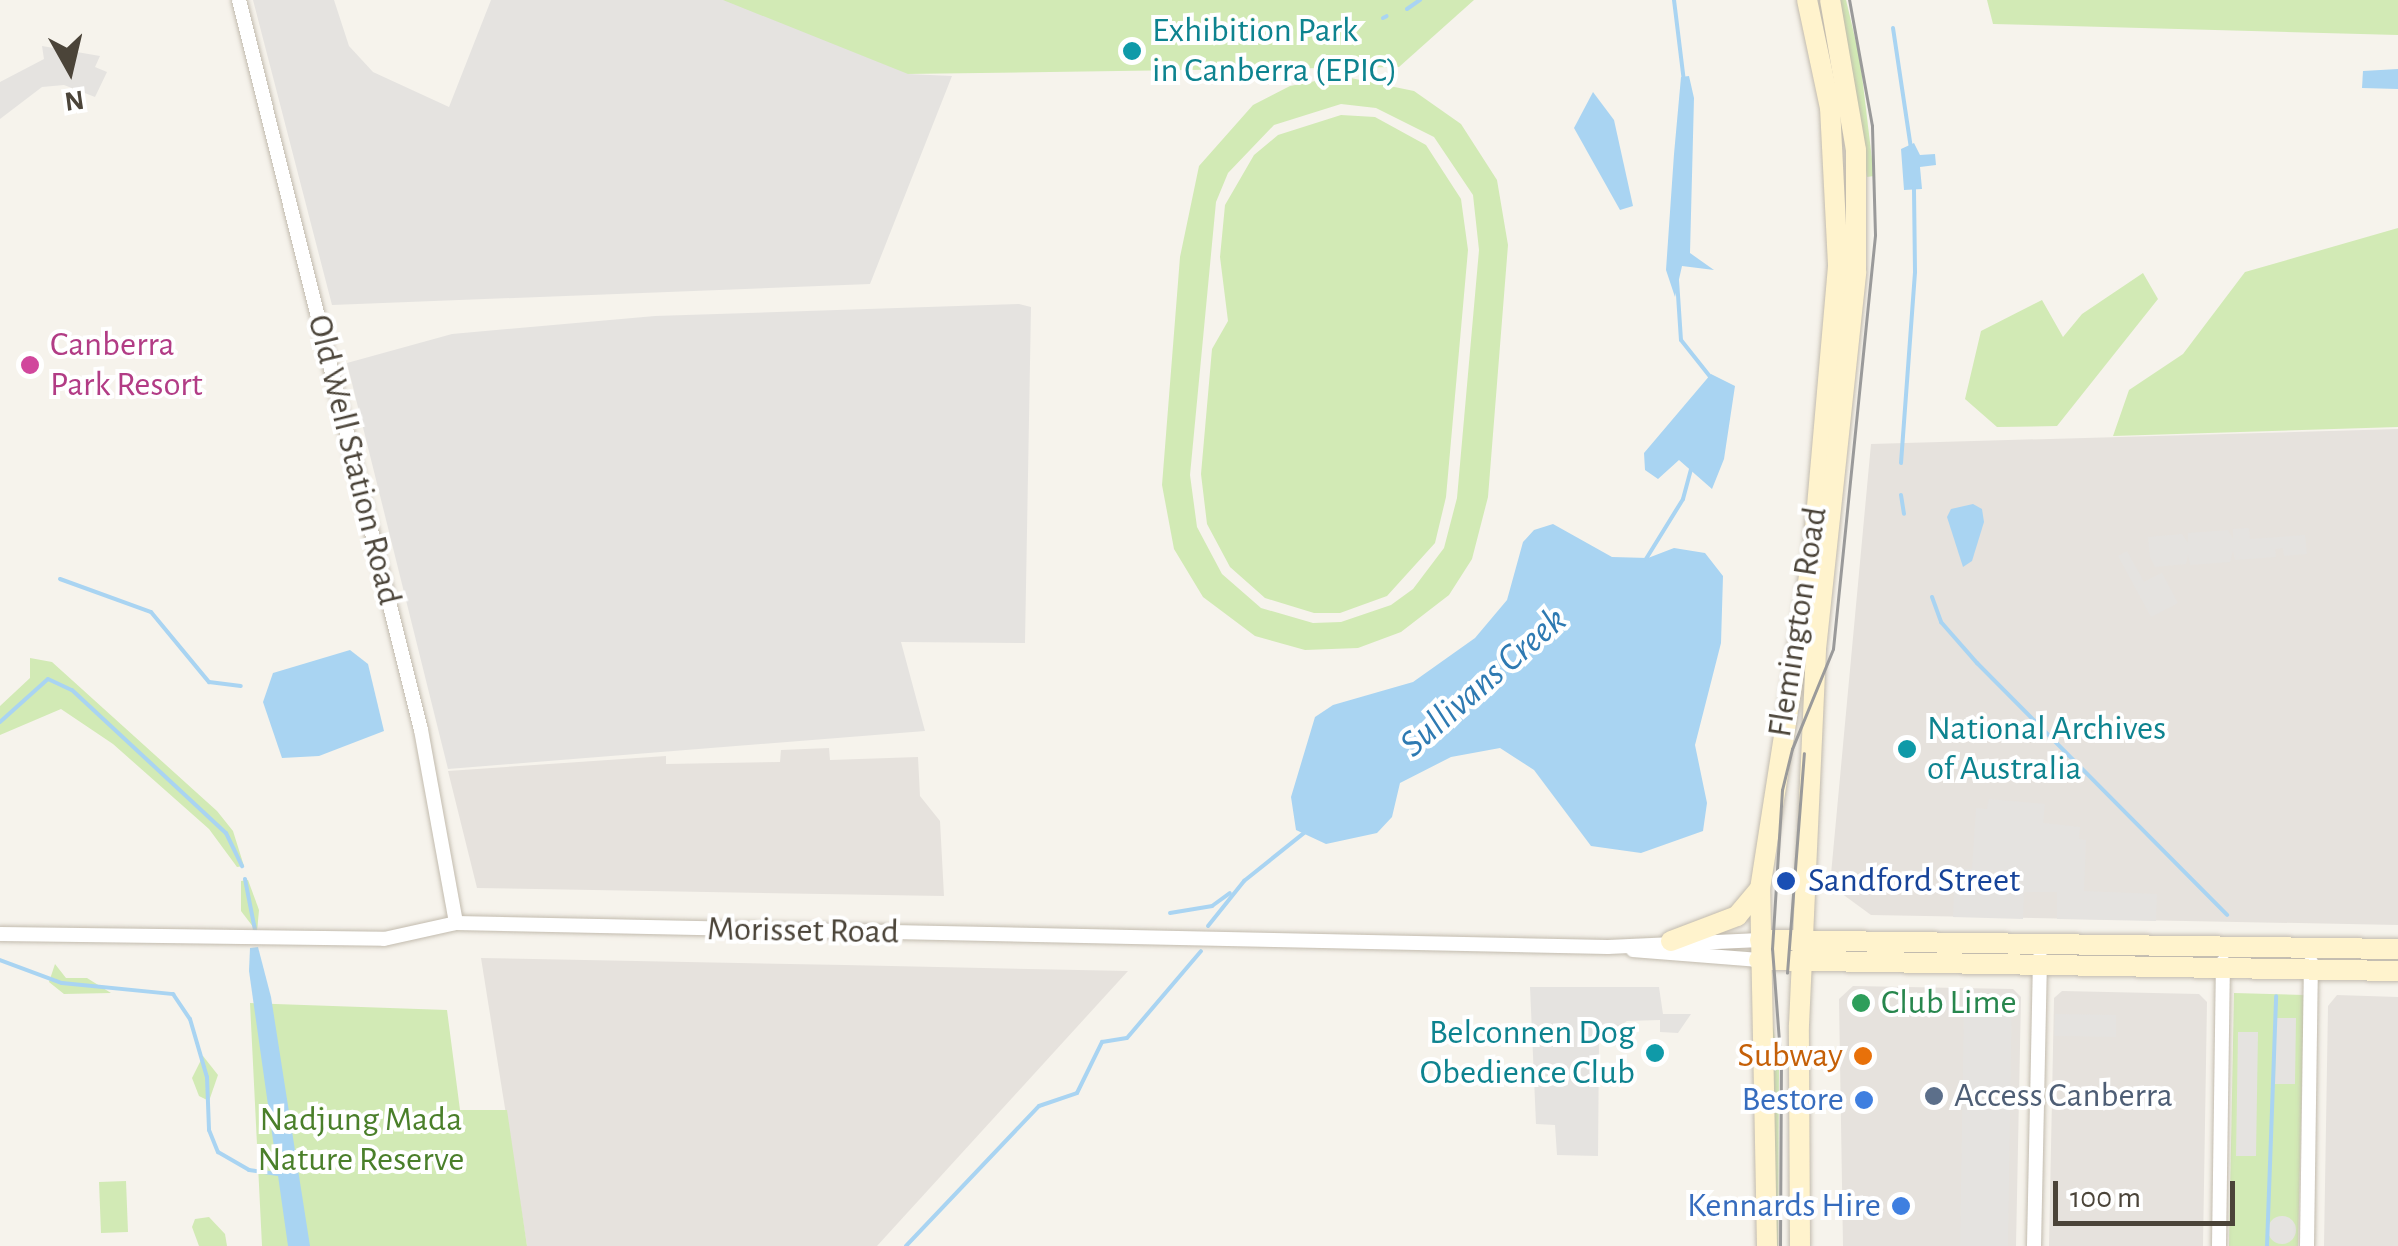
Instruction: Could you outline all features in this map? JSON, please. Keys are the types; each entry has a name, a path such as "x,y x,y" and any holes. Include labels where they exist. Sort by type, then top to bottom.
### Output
{"main road":[{"name":"Flemington Road","path":"1767,1246 1760,889 1813,552 1838,265 1830,108 1807,0"},
{"name":"Flemington Road","path":"1800,1246 1804,948 1816,649 1856,272 1856,150 1830,0"},
{"path":"1671,940 1737,916 1760,889"},
{"path":"2311,958 2398,949"},
{"path":"1760,950 2311,958 2398,971"}],"street":[{"name":"Old Well Station Road","path":"239,0 417,713 456,923"},
{"name":"Morisset Road","path":"0,934 384,939 456,923 1760,950"},
{"name":"Morisset Road","path":"1608,947 1671,940 1760,950"},
{"path":"2034,1246 2040,952"},
{"path":"2218,1246 2223,956"},
{"path":"2307,1246 2311,958"}],"shaded area":[{"path":"253,0 334,0 349,46 373,72 449,107 491,0 723,0 908,74 952,76 870,284 332,305"},
{"path":"42,46 100,56 95,67 107,72 95,97 64,85 42,87 0,119 0,82 44,59"},
{"path":"1019,304 1031,307 1025,643 901,642 925,731 448,769 347,363 452,334 655,316"},
{"path":"2398,429 2398,925 1871,915 1830,885 1871,444"},
{"path":"2249,528 2250,539 2305,535 2307,554 2284,556 2283,548 2275,549 2276,557 2235,560 2233,551 2230,562 2190,565 2188,555 2186,564 2155,567 2150,557 2148,537 2182,534 2188,543 2188,533 2228,530 2233,539 2233,529"},
{"path":"2127,551 2144,582 2162,573 2178,603 2151,617 2118,556"},
{"path":"829,748 830,760 918,757 920,796 940,821 944,896 477,888 448,771 666,756 666,764 780,762 781,750"},
{"path":"1989,799 2045,804 2043,823 2080,827 2079,839 2086,840 2084,891 2157,894 2156,921 2057,919 2057,892 2024,892 2023,919 1953,917 1955,869 1972,869 1976,808 1987,809"},
{"path":"481,958 1128,971 877,1246 527,1246"},
{"path":"1853,986 2013,989 2021,997 2016,1246 1843,1246 1839,999"},
{"path":"1530,987 1659,987 1663,1014 1691,1014 1678,1033 1660,1032 1660,1020 1627,1021 1599,1040 1598,1156 1557,1155 1555,1125 1536,1124"},
{"path":"2062,991 2199,994 2207,1002 2203,1246 2049,1246 2054,998"},
{"path":"2337,995 2398,997 2398,1246 2324,1246 2328,1006"},
{"path":"1964,996 2012,997 2008,1246 1960,1246"},
{"path":"2055,1014 2116,1015 2116,1037 2054,1036"},
{"path":"2276,1018 2296,1018 2295,1084 2275,1084"},
{"path":"2238,1032 2258,1032 2256,1156 2236,1156"},
{"path":"2282,1216 2292,1220 2296,1230 2292,1240 2282,1244 2272,1240 2268,1230 2272,1220"}],"green space":[{"name":"Exhibition Park in Canberra (EPIC)","path":"721,0 1474,0 1399,67 905,74"},
{"path":"1840,0 1846,0 1860,59 1874,176 1867,177"},
{"path":"1987,0 2398,0 2398,35 1993,24"},
{"path":"1341,76 1414,91 1461,124 1497,180 1508,245 1488,497 1472,559 1449,595 1401,632 1358,648 1305,650 1255,636 1203,597 1174,549 1162,485 1180,257 1199,166 1253,105 1290,86","holes":["1341,104 1376,108 1434,137 1473,195 1479,250 1457,498 1444,548 1413,589 1391,605 1341,622 1313,623 1261,608 1222,574 1197,527 1190,475 1216,202 1228,173 1274,125"]},
{"path":"1341,115 1375,117 1426,145 1461,199 1468,250 1446,497 1435,543 1387,596 1340,613 1314,613 1265,598 1230,567 1207,524 1201,474 1212,349 1228,321 1220,257 1225,205 1254,155 1278,135"},
{"path":"2398,228 2398,427 2113,436 2129,390 2183,354 2245,272"},
{"path":"2143,273 2158,299 2057,426 1997,427 1965,399 1981,331 2042,300 2063,337 2082,314"},
{"path":"30,658 52,662 217,811 233,831 244,866 237,867 209,829 113,744 61,709 0,735 0,706 30,678"},
{"path":"248,880 259,910 257,932 241,911 241,881"},
{"path":"55,964 66,978 87,978 111,993 64,994 49,982"},
{"path":"2234,993 2304,995 2298,1246 2229,1246"},
{"path":"1769,1000 1779,1065 1778,1246 1774,1246"},
{"name":"Nadjung Mada Nature Reserve","path":"250,1003 447,1010 460,1110 507,1110 527,1246 262,1246"},
{"path":"203,1056 218,1075 209,1101 199,1096 192,1078"},
{"path":"126,1181 128,1232 101,1233 99,1182"},
{"path":"209,1217 225,1234 227,1246 199,1246 192,1227 195,1219"}],"water":[{"path":"2398,69 2398,89 2362,88 2363,71"},
{"path":"1689,76 1694,98 1690,253 1714,270 1682,266 1675,297 1666,270 1681,77"},
{"path":"1593,92 1614,120 1633,206 1620,210 1574,128"},
{"path":"1914,143 1920,155 1935,154 1936,165 1920,167 1922,189 1904,190 1901,149"},
{"path":"1711,374 1735,386 1724,459 1712,489 1679,460 1658,479 1645,470 1644,453"},
{"path":"1973,504 1982,509 1984,522 1972,561 1963,567 1947,517 1951,509"},
{"path":"1553,524 1612,557 1648,558 1674,548 1705,553 1723,576 1721,643 1695,745 1707,803 1703,831 1641,853 1591,846 1534,770 1500,748 1451,757 1400,783 1392,817 1377,833 1326,844 1296,830 1291,797 1315,717 1333,705 1413,682 1475,638 1507,600 1523,542 1534,530"},
{"path":"350,650 368,664 384,731 319,756 282,758 263,702 273,673"},
{"path":"258,947 271,997 310,1246 288,1246 249,971 250,948"}],"waterway":[{"path":"1407,9 1420,0"},
{"name":"Sullivans Creek","path":"1674,0 1684,81"},
{"path":"1383,18 1387,16"},
{"path":"1893,28 1911,149"},
{"path":"1901,463 1915,272 1914,188"},
{"name":"Sullivans Creek","path":"1677,280 1681,340 1712,379"},
{"name":"Sullivans Creek","path":"1646,559 1683,499 1692,466"},
{"path":"1901,495 1904,514"},
{"path":"60,579 151,612 209,682 241,686"},
{"path":"1932,597 1941,622 1977,663 2227,915"},
{"path":"0,722 48,679 72,690 226,833 242,866"},
{"name":"Sullivans Creek","path":"1208,926 1244,881 1304,833"},
{"path":"245,879 255,930"},
{"path":"1170,913 1212,906 1230,893"},
{"name":"Sullivans Creek","path":"906,1246 1039,1106 1077,1093 1102,1042 1127,1038 1201,951"},
{"path":"0,960 62,983 173,994 190,1019 207,1077 209,1130 218,1152 249,1170 284,1175"},
{"path":"2267,1246 2276,996"}],"tram line":[{"path":"1780,1246 1781,1068 1772,949 1782,790 1792,749 1833,649 1875,235 1872,126 1849,0"},
{"path":"1787,973 1804,754"}],"place":[{"name":"Exhibition Park in Canberra (EPIC)","path":"1132,51"},
{"name":"Canberra Park Resort","path":"30,365"},
{"name":"National Archives of Australia","path":"1907,749"},
{"name":"Sandford Street","path":"1786,881"},
{"name":"Club Lime","path":"1861,1003"},
{"name":"Belconnen Dog Obedience Club","path":"1655,1053"},
{"name":"Subway","path":"1863,1056"},
{"name":"Access Canberra","path":"1934,1096"},
{"name":"Bestore","path":"1864,1100"},
{"name":"Kennards Hire","path":"1901,1206"}]}
